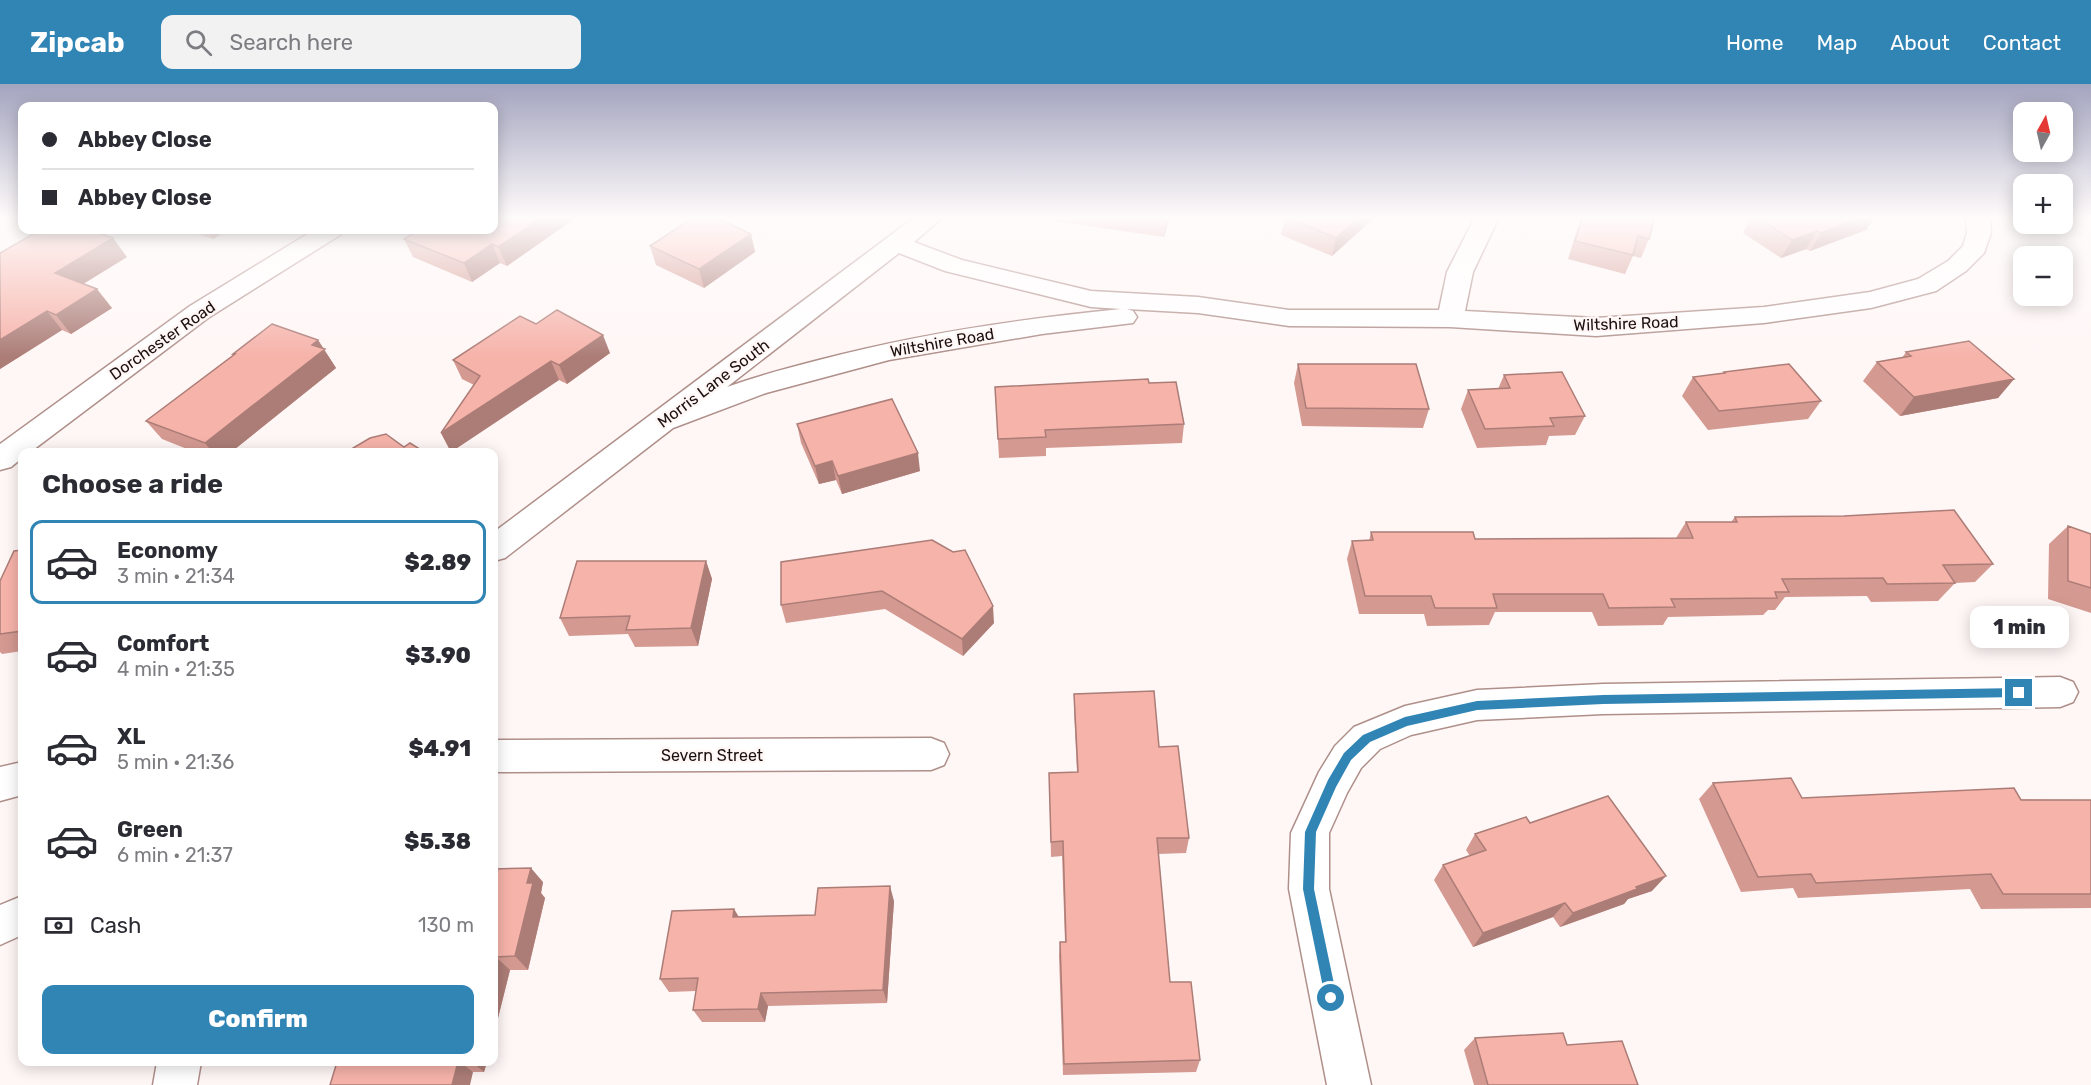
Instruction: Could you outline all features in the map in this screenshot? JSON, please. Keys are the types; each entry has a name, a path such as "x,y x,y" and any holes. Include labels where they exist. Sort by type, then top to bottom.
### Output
{"street":[{"name":"Dorchester Road","path":"0,459 199,312 277,264"},
{"name":"Morris Lane South","path":"498,546 872,264"},
{"name":"Wiltshire Road","path":"948,264 1091,299 1198,305 1289,318 1450,319 1596,327 1764,315 1871,300 1927,285 1959,264"},
{"path":"1450,319 1460,272 1464,264"},
{"name":"Wiltshire Road","path":"663,421 757,386 889,351 1042,325 1106,317 1204,315 1231,311"},
{"path":"1348,1085 1308,889 1310,832 1342,766 1367,738 1405,721 1477,705 1603,699 2060,692"},
{"name":"Severn Street","path":"498,756 931,754"},
{"path":"0,784 18,780"},
{"path":"0,925 18,917"},
{"path":"175,1085 178,1066"}],"building":[{"path":"0,264 70,264 55,273 97,289 56,315 47,311 0,340"},
{"path":"688,264 707,264 699,269"},
{"path":"557,310 603,335 559,365 551,361 441,433 480,376 453,360 520,316 536,324"},
{"path":"272,324 318,340 312,345 325,349 205,443 146,421 235,354 233,354"},
{"path":"1969,341 2014,379 1914,397 1877,362 1911,356 1906,352"},
{"path":"1298,364 1416,364 1429,409 1306,408"},
{"path":"1789,364 1821,401 1719,411 1693,377 1724,372"},
{"path":"1562,372 1585,416 1550,418 1554,426 1485,429 1468,390 1510,388 1504,375"},
{"path":"1148,379 1149,383 1176,382 1184,424 1045,430 1046,437 998,439 995,387"},
{"path":"892,399 918,453 838,476 832,461 815,466 797,424"},
{"path":"386,434 404,447 410,443 418,448 353,448 370,438"},
{"path":"1954,510 1993,564 1943,565 1955,583 1887,584 1883,578 1782,579 1789,592 1775,592 1777,598 1671,599 1675,607 1609,608 1603,594 1493,594 1497,608 1435,608 1431,596 1365,596 1352,541 1373,540 1371,532 1473,532 1475,539 1693,538 1686,522 1737,522 1735,517 1844,516"},
{"path":"2068,526 2091,534 2091,588 2068,581"},
{"path":"932,540 953,552 965,550 993,606 962,639 882,591 781,605 781,562"},
{"path":"18,550 18,632 0,634 0,581 14,551"},
{"path":"577,561 706,561 691,628 626,630 630,616 560,618"},
{"path":"1154,691 1159,747 1178,746 1189,838 1157,838 1170,982 1191,982 1200,1060 1064,1064 1060,942 1066,942 1063,841 1051,842 1049,773 1078,772 1074,694"},
{"path":"1791,778 1802,798 2014,788 2021,800 2091,800 2091,894 2003,894 1991,874 1816,883 1811,874 1758,877 1713,783"},
{"path":"1608,796 1666,876 1573,913 1565,903 1483,933 1443,865 1486,850 1475,834 1526,817 1530,823"},
{"path":"531,868 527,883 533,883 515,956 498,957 498,869"},
{"path":"890,886 883,990 761,993 758,1009 693,1010 698,978 660,979 672,911 734,909 733,917 815,915 818,888"},
{"path":"1563,1033 1567,1045 1622,1041 1638,1085 1488,1085 1475,1038"},
{"path":"336,1066 457,1066 452,1085 330,1085"}],"route":[{"path":"1331,998 1308,889 1310,832 1332,784 1348,757 1367,738 1405,721 1477,705 1603,699 2019,693"}]}
